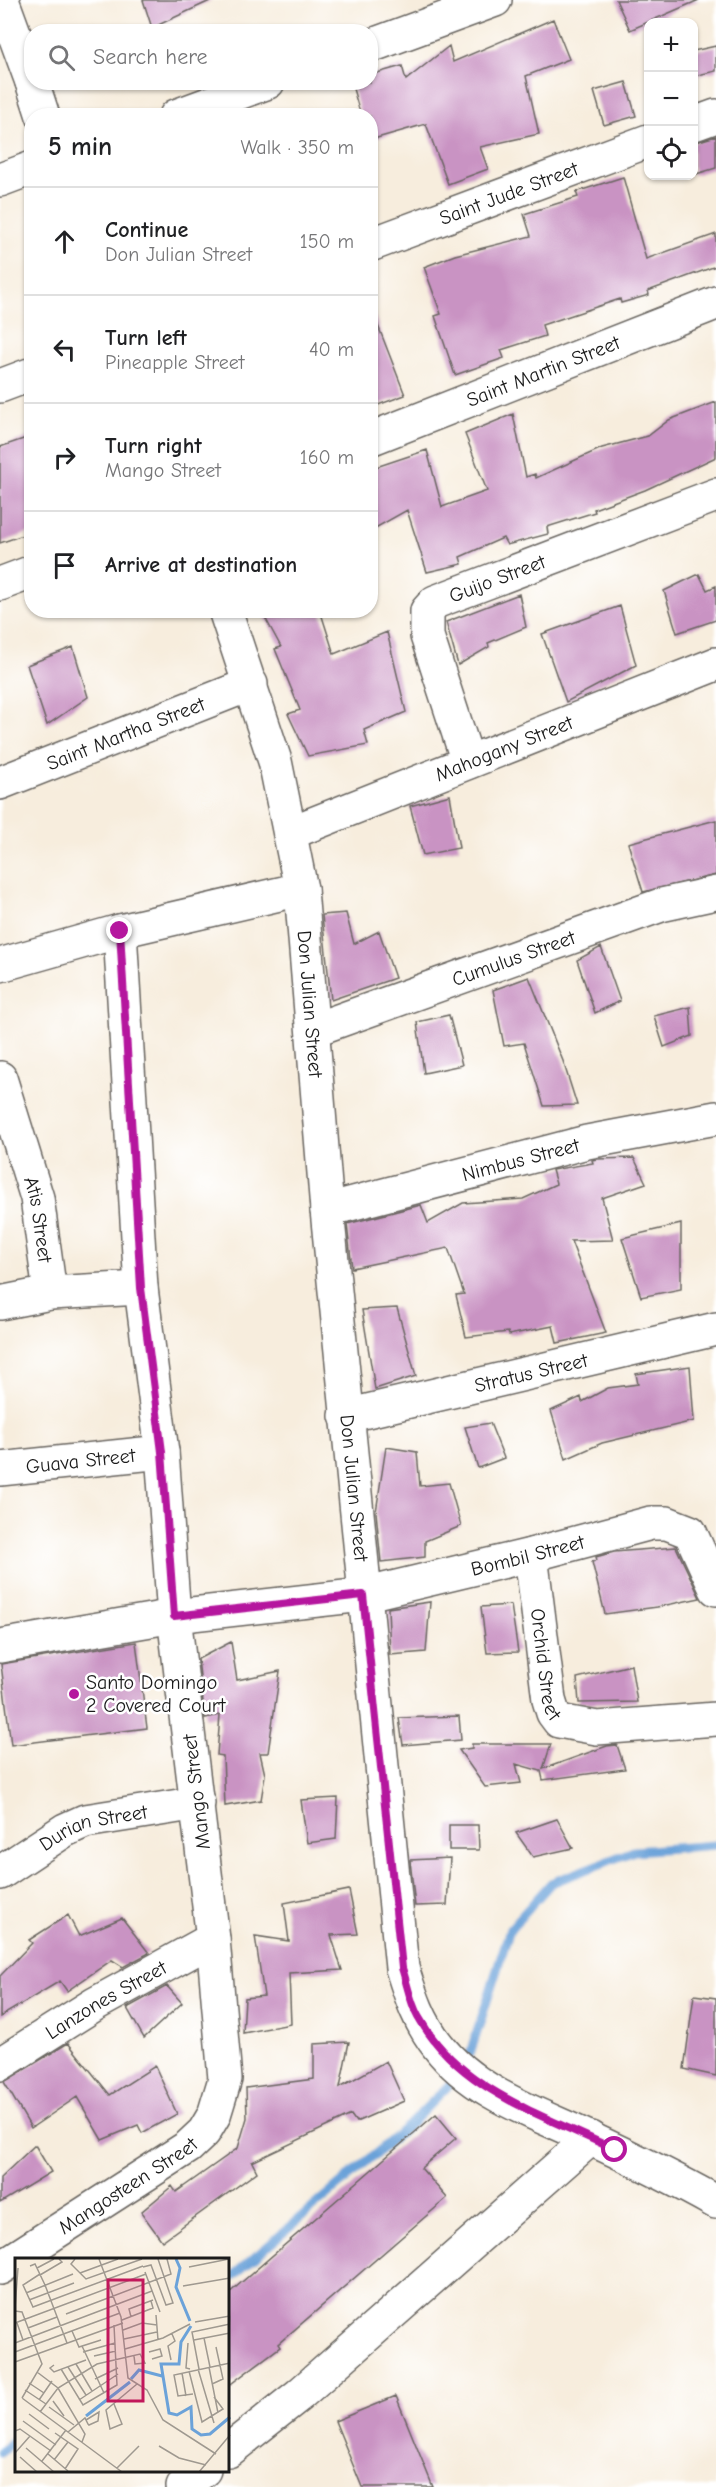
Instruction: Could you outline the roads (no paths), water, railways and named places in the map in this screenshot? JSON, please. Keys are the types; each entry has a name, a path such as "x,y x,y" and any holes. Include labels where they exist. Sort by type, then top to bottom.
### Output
{"street":[{"path":"378,43 495,0"},
{"path":"4,1 24,59"},
{"path":"35,90 41,108"},
{"path":"198,108 246,90"},
{"path":"698,122 716,116"},
{"name":"Saint Jude Street","path":"378,242 644,142"},
{"path":"0,180 24,171"},
{"name":"Saint Martin Street","path":"378,436 716,303"},
{"path":"0,386 24,377"},
{"name":"Guijo Street","path":"468,762 427,636 427,611 435,602 716,495"},
{"path":"0,584 24,575"},
{"name":"Don Julian Street","path":"228,618 275,761 301,889 346,1416 402,1968 417,2014 439,2048 473,2079 506,2100 591,2138 716,2202"},
{"name":"Mahogany Street","path":"290,833 716,664"},
{"name":"Saint Martha Street","path":"0,783 251,684"},
{"path":"0,965 120,931 301,889"},
{"name":"Cumulus Street","path":"312,1030 661,905 716,893"},
{"name":"Mango Street","path":"120,931 141,1288 162,1452 174,1616 213,1939 225,2079"},
{"name":"Atis Street","path":"0,1078 37,1198 50,1293"},
{"name":"Nimbus Street","path":"327,1210 587,1142 716,1118"},
{"path":"0,1303 50,1293 141,1288"},
{"name":"Stratus Street","path":"346,1416 716,1329"},
{"name":"Guava Street","path":"0,1469 162,1452"},
{"name":"Bombil Street","path":"0,1646 174,1616 363,1595 531,1556 637,1525 667,1523 690,1532 716,1589"},
{"name":"Orchid Street","path":"531,1556 549,1700 553,1713 559,1721 597,1728 716,1719"},
{"name":"Durian Street","path":"0,1872 65,1830 85,1821 198,1803"},
{"name":"Lanzones Street","path":"0,2064 95,2004 213,1939"},
{"name":"Mangosteen Street","path":"16,2258 188,2147 204,2132 214,2115 225,2079"},
{"path":"230,2449 299,2395 591,2138"},
{"name":"Mangosteen Street","path":"0,2268 15,2258"},
{"path":"183,2487 202,2472"}],"waterway":[{"path":"470,2054 510,1929 551,1883 634,1851 716,1845"},
{"path":"230,2278 407,2127 452,2082"},
{"path":"0,2452 15,2440"}],"place":[{"name":"Santo Domingo 2 Covered Court","path":"74,1694"}]}
